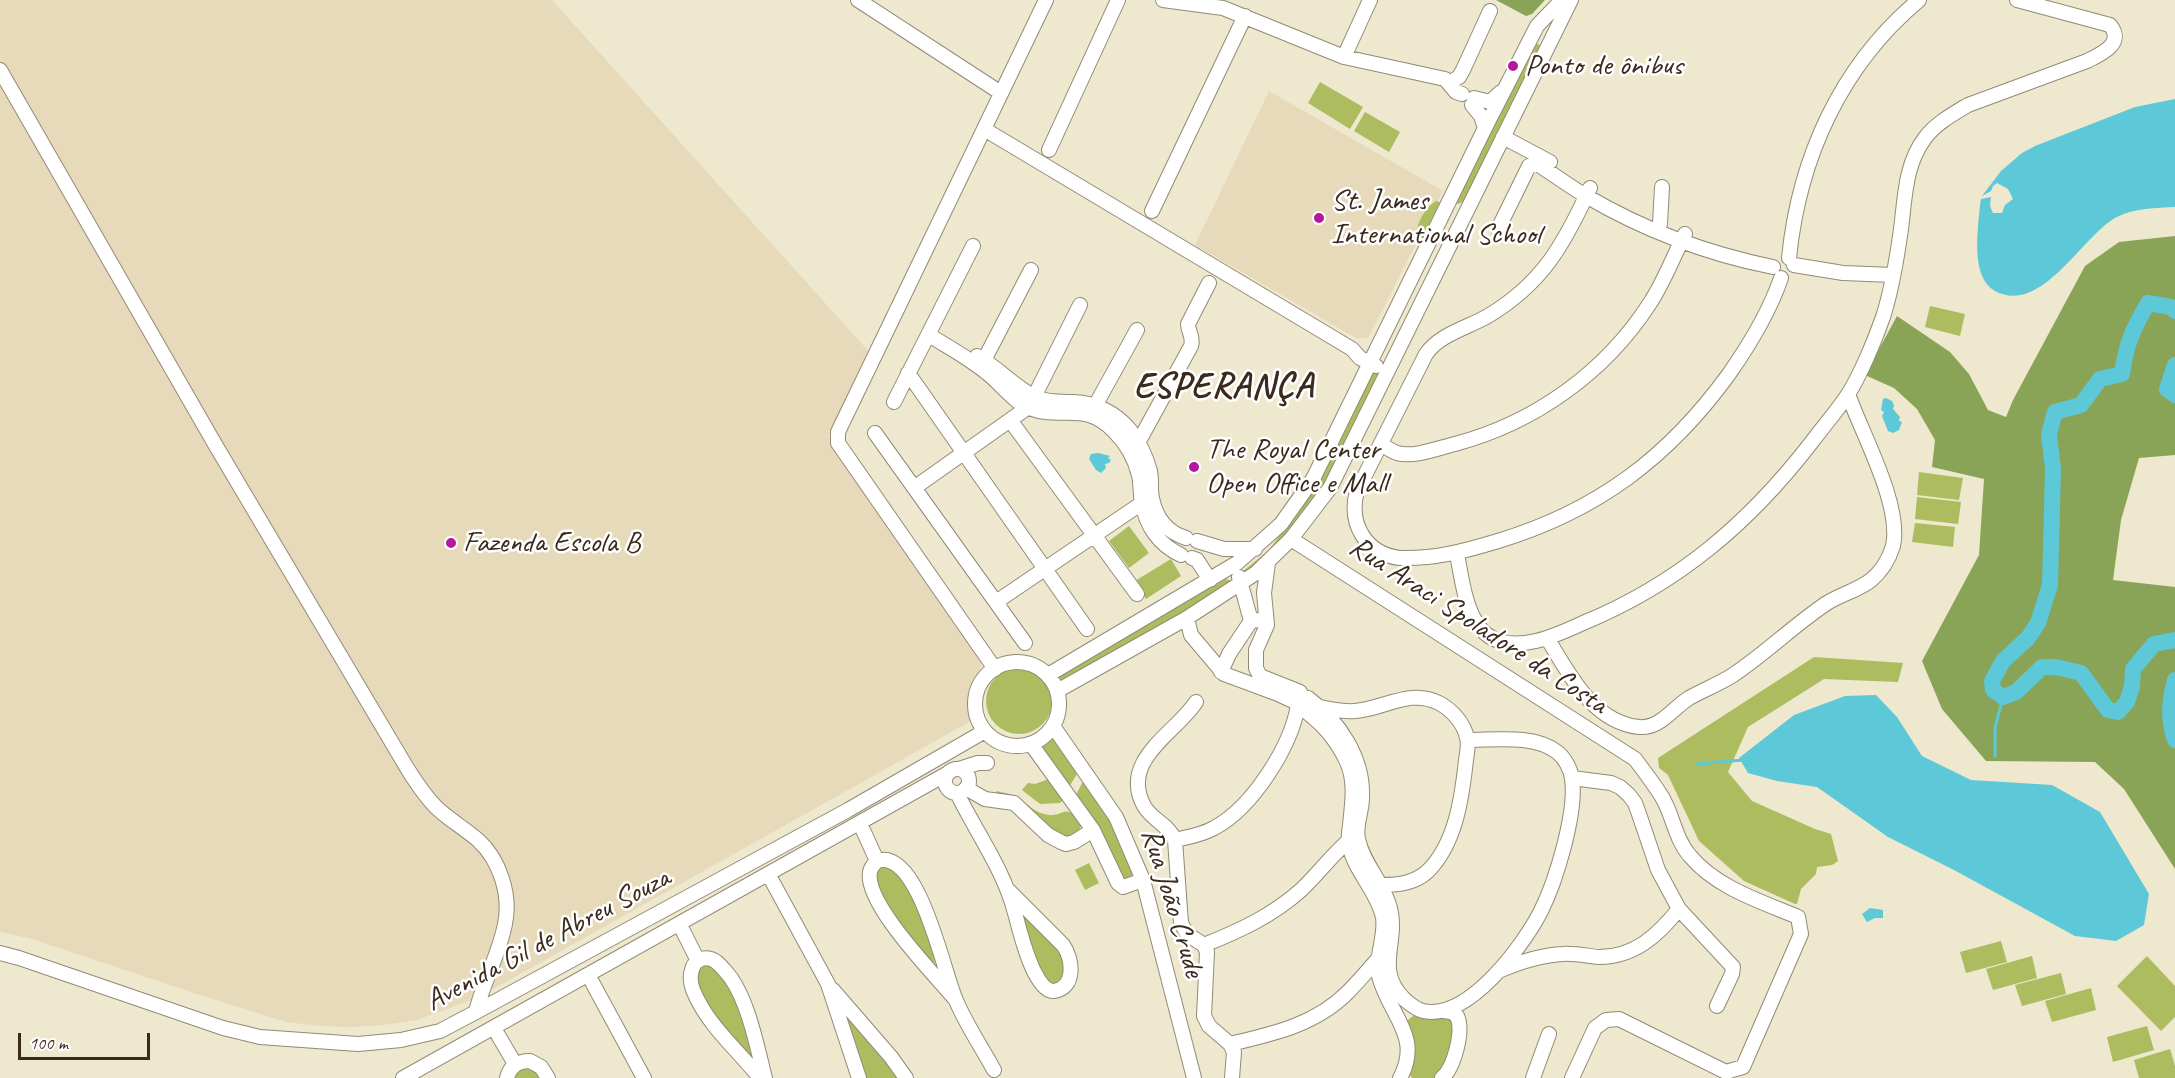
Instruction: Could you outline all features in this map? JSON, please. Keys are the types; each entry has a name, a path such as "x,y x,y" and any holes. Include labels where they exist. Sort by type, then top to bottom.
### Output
{"street":[{"path":"858,0 1001,93"},
{"path":"995,669 838,443 837,438 1046,0"},
{"path":"1049,150 1119,0"},
{"path":"1163,0 1231,7 1344,57 1442,78 1467,99 1480,116 1485,128"},
{"path":"1344,57 1370,0"},
{"path":"1048,675 1237,563 1281,524 1312,479 1539,23 1562,0"},
{"path":"1057,692 1240,585 1268,563 1291,539 1330,488 1571,0"},
{"path":"1588,192 1560,248 1528,288 1478,322 1444,338 1431,347 1357,492 1354,508 1357,525 1369,545 1392,557 1416,558 1456,554 1528,532 1583,507 1646,465 1696,416 1743,354 1766,314 1784,267 1800,188 1823,124 1836,99 1864,57 1895,22 1919,0"},
{"path":"1456,554 1467,606 1480,629 1495,639 1509,644 1547,638 1640,596 1715,546 1780,482 1848,394 1873,344 1892,281 1900,241 1906,183 1915,156 1925,138 1944,120 1968,105 2075,66 2110,48 2114,39 2110,25 2017,0"},
{"path":"1152,211 1231,7"},
{"path":"1449,83 1463,70 1490,11"},
{"path":"1531,38 1536,37 1542,40 1538,65"},
{"path":"0,70 216,446 407,768 430,801 477,839 496,864 505,895 506,921 476,1012"},
{"path":"1467,99 1490,102 1506,86"},
{"path":"984,129 1352,349 1360,358 1372,359 1389,367"},
{"path":"1503,136 1540,155 1588,192 1660,224 1683,238"},
{"path":"1498,229 1529,166 1534,162 1588,192 1683,238 1784,267 1892,281"},
{"path":"1660,224 1662,187"},
{"path":"1381,444 1398,453 1410,454 1474,439 1518,421 1569,390 1596,368 1634,325 1654,296 1683,238"},
{"path":"894,402 973,246"},
{"path":"982,364 1031,270"},
{"path":"1138,443 1191,346 1192,337 1188,324 1209,283"},
{"path":"914,488 1010,420 1030,402 1080,305"},
{"path":"1095,406 1137,330"},
{"path":"931,332 982,364 1030,402 1056,413 1088,414 1113,430 1122,440 1135,463 1147,500 1149,524 1160,541 1186,557 1197,560 1210,580"},
{"path":"909,374 1087,629"},
{"path":"1547,638 1586,697 1605,713 1632,726 1653,725 1687,699 1731,677 1827,604 1870,582 1887,560 1894,531 1890,505 1878,467 1848,394"},
{"path":"996,602 1147,500 1152,485 1150,471 1138,443 1128,428 1116,417 1095,406 1076,402 1030,402"},
{"path":"1010,420 1137,594"},
{"path":"1827,421 1844,421 1859,425"},
{"path":"875,433 1025,643"},
{"path":"1147,500 1164,525 1174,533 1230,550 1256,548"},
{"name":"Rua Araci Spoladore da Costa","path":"1291,539 1635,759 1663,798 1672,823 1688,854 1708,874 1736,891 1798,917 1801,934 1743,1067 1726,1072 1619,1019 1606,1020 1595,1028 1572,1078"},
{"path":"1251,621 1240,585 1239,573 1253,558 1256,548"},
{"path":"1268,563 1264,593 1268,619 1267,628 1256,650 1257,672 1300,701 1320,721 1347,763 1353,797 1352,855 1382,916 1383,956 1398,993 1414,1007 1426,1011 1451,1012 1457,1016 1460,1028"},
{"path":"1187,618 1191,635 1221,672 1227,676 1321,708 1355,711 1403,698 1431,700 1448,709 1461,723 1468,740 1459,808 1450,834 1438,858 1427,872 1403,884 1382,885"},
{"path":"1221,672 1229,654 1251,621 1268,619"},
{"path":"1013,662 1025,662 1038,667 1048,675 1057,692 1059,703 1058,715 1047,734 1031,744 1018,746 995,739 985,731 978,720 976,694 981,682 995,669 1013,662"},
{"path":"1174,840 1201,834 1214,828 1245,802 1280,755 1295,722 1300,701"},
{"path":"1196,702 1189,714 1164,735 1149,753 1140,777 1140,796 1149,814 1170,832 1174,840 1181,923 1187,934 1204,945 1207,952 1204,1016 1209,1026 1230,1044 1234,1052 1232,1078"},
{"path":"1204,945 1243,930 1277,909 1300,891 1353,838 1362,800 1358,769 1343,735 1321,708"},
{"name":"Rua João Crude","path":"1053,726 1116,817 1143,880 1194,1078"},
{"name":"Avenida Gil de Abreu Souza","path":"0,953 223,1028 260,1037 358,1044 401,1040 440,1031 476,1012 848,810 985,731"},
{"path":"1444,1011 1466,1001 1499,971 1524,939 1541,911 1554,878 1570,815 1572,778 1562,756 1542,744 1523,741 1468,740"},
{"path":"1031,744 1093,830 1120,886 1143,880"},
{"path":"403,1078 961,781 978,763 987,763"},
{"path":"1572,778 1611,783 1620,787 1635,803 1658,870 1679,909 1733,967 1717,1006"},
{"path":"961,781 985,799 1014,803 1048,835 1061,843 1074,842 1093,830"},
{"path":"420,1078 863,830 961,781"},
{"path":"961,781 1018,908 1063,945 1070,955 1071,974 1059,989 1054,991 1045,988 1038,979 1019,929 1018,908"},
{"path":"863,830 877,861"},
{"path":"1353,838 1382,885 1392,917 1392,930 1379,976 1408,1044 1403,1076"},
{"path":"955,999 886,918 870,880 871,868 877,861 888,858 897,863 916,887 955,999 994,1070"},
{"path":"772,881 828,984 860,1078"},
{"path":"1524,939 1529,950 1538,955 1564,953 1600,957 1623,954 1654,938 1679,909"},
{"path":"683,931 699,961"},
{"path":"1499,971 1547,955"},
{"path":"1230,1044 1280,1032 1314,1017 1347,993 1383,956"},
{"path":"757,1069 741,997 730,978 716,962 703,959 699,961 692,967 690,973 693,989 711,1022 765,1078"},
{"path":"928,967 942,960"},
{"path":"592,982 644,1078"},
{"path":"828,984 891,1057 906,1078"},
{"path":"1442,1078 1450,1070 1460,1028 1479,989"},
{"path":"1401,1025 1406,1015 1414,1007"},
{"path":"842,1024 854,1015"},
{"path":"1533,1078 1549,1034"},
{"path":"498,1035 515,1064"},
{"path":"507,1078 515,1064 525,1061 535,1062 548,1078"}],"shaded area":[{"name":"Fazenda Escola B","path":"0,0 552,0 870,353 828,437 976,648 981,660 981,671 971,689 969,699 971,721 504,983 472,1000 417,1020 350,1027 286,1022 32,939 0,932"},
{"name":"St. James International School","path":"1269,91 1443,191 1368,338 1356,338 1195,245"}],"green space":[{"path":"1496,0 1545,0 1532,14 1526,16"},
{"path":"1534,43 1540,45 1536,55 1463,202 1458,204 1455,202"},
{"path":"1320,82 1363,107 1350,129 1308,103"},
{"path":"1365,112 1400,132 1389,152 1354,131"},
{"path":"1436,201 1440,202 1421,241 1416,235 1418,225 1425,211"},
{"path":"2175,236 2175,455 2139,458 2121,520 2113,580 2175,587 2175,869 2124,789 2095,762 1986,761 1942,709 1922,661 1979,555 1984,479 1932,467 1935,440 1917,409 1894,388 1865,375 1897,316 1950,352 1969,374 1988,410 2006,417 2085,266 2119,242"},
{"path":"1930,306 1965,314 1960,336 1925,327"},
{"path":"1373,372 1381,374 1321,491 1300,521 1246,575 1242,572 1269,550 1326,465"},
{"path":"1919,472 1963,478 1959,500 1917,495"},
{"path":"1917,497 1961,502 1958,524 1915,519"},
{"path":"1915,523 1955,527 1953,547 1912,542"},
{"path":"1129,526 1149,553 1129,568 1109,541"},
{"path":"1171,559 1181,576 1146,599 1135,581"},
{"path":"1226,579 1231,581 1232,585 1059,681 1057,675 1063,670"},
{"path":"1814,657 1903,663 1898,682 1824,679 1748,727 1728,772 1752,801 1831,834 1838,861 1832,865 1817,867 1816,874 1801,889 1797,904 1795,904 1744,881 1699,841 1668,775 1659,768 1658,758"},
{"path":"1019,668 1032,671 1042,678 1049,688 1052,701 1049,714 1042,724 1032,731 1019,734 1006,731 996,724 989,714 986,701 989,688 996,678 1006,671"},
{"path":"1053,737 1076,770 1077,774 1069,787 1041,746"},
{"path":"1049,779 1063,800 1060,803 1040,804 1022,790 1028,783 1035,784"},
{"path":"1083,781 1118,836 1133,873 1130,879 1123,880 1076,795"},
{"path":"997,791 1015,796 1034,810 1044,814 1071,813 1081,825 1079,832 1068,839 995,797"},
{"path":"1089,863 1099,883 1085,890 1075,870"},
{"path":"879,865 899,870 925,922 935,963 931,962 896,922 877,889 875,870"},
{"path":"1019,911 1066,954 1070,964 1059,986 1043,983"},
{"path":"2001,941 2007,962 1966,973 1960,952"},
{"path":"2032,956 2037,978 1993,990 1986,969"},
{"path":"2147,956 2175,986 2175,1017 2161,1031 2117,986"},
{"path":"702,964 715,965 738,998 754,1063 712,1018 696,989 697,969"},
{"path":"2061,973 2066,994 2022,1006 2015,985"},
{"path":"2091,988 2096,1010 2052,1022 2045,1001"},
{"path":"1413,1016 1436,1019 1450,1017 1457,1025 1451,1062 1436,1078 1412,1078 1410,1075 1407,1021"},
{"path":"847,1020 854,1023 901,1078 864,1078"},
{"path":"2147,1026 2154,1050 2113,1062 2107,1037"},
{"path":"2170,1049 2175,1066 2175,1078 2139,1078 2134,1060"},
{"path":"530,1065 543,1078 510,1078 513,1070"}],"water":[{"path":"2175,99 2175,207 2138,210 2117,217 2104,226 2045,283 2029,293 2012,296 1995,291 1987,284 1982,275 1977,252 1980,205 1981,199 1991,197 1990,206 1993,213 2002,213 2005,205 2013,199 2008,189 1997,183 1991,191 1982,196 2001,171 2022,153 2035,146 2135,107"},
{"path":"1883,399 1892,401 1893,409 1900,417 1899,421 1902,422 1899,430 1893,433 1888,431 1882,416"},
{"path":"1091,454 1110,456 1108,458 1111,460 1105,464 1106,468 1101,473 1096,470 1089,459"},
{"path":"1876,695 1897,717 1922,756 1971,780 2052,785 2100,812 2149,894 2144,925 2116,941 2075,936 1888,837 1817,787 1777,781 1748,773 1739,758 1794,715 1845,696"},
{"path":"1870,908 1883,910 1883,918 1875,918 1867,922 1862,914"}],"waterway":[{"path":"2175,311 2171,307 2148,303 2131,337 2122,374 2100,379 2081,405 2055,412 2049,434 2053,469 2050,585 2038,623 2028,638 2003,661 1992,681 1993,690 2003,697 2016,692 2042,667 2056,667 2081,673 2108,710 2118,712 2127,702 2132,686 2133,669 2154,644 2175,640"},
{"path":"2175,365 2167,389 2175,395"},
{"path":"2175,680 2170,710 2175,740"},
{"path":"1995,756 1995,728 2003,697"},
{"path":"1697,764 1743,760"}],"place":[{"name":"Ponto de ônibus","path":"1513,66"},
{"name":"St. James International School","path":"1319,218"},
{"name":"The Royal Center Open Office e Mall","path":"1194,467"},
{"name":"Fazenda Escola B","path":"451,543"}],"district":[{"name":"ESPERANÇA","path":"1224,388"}]}
